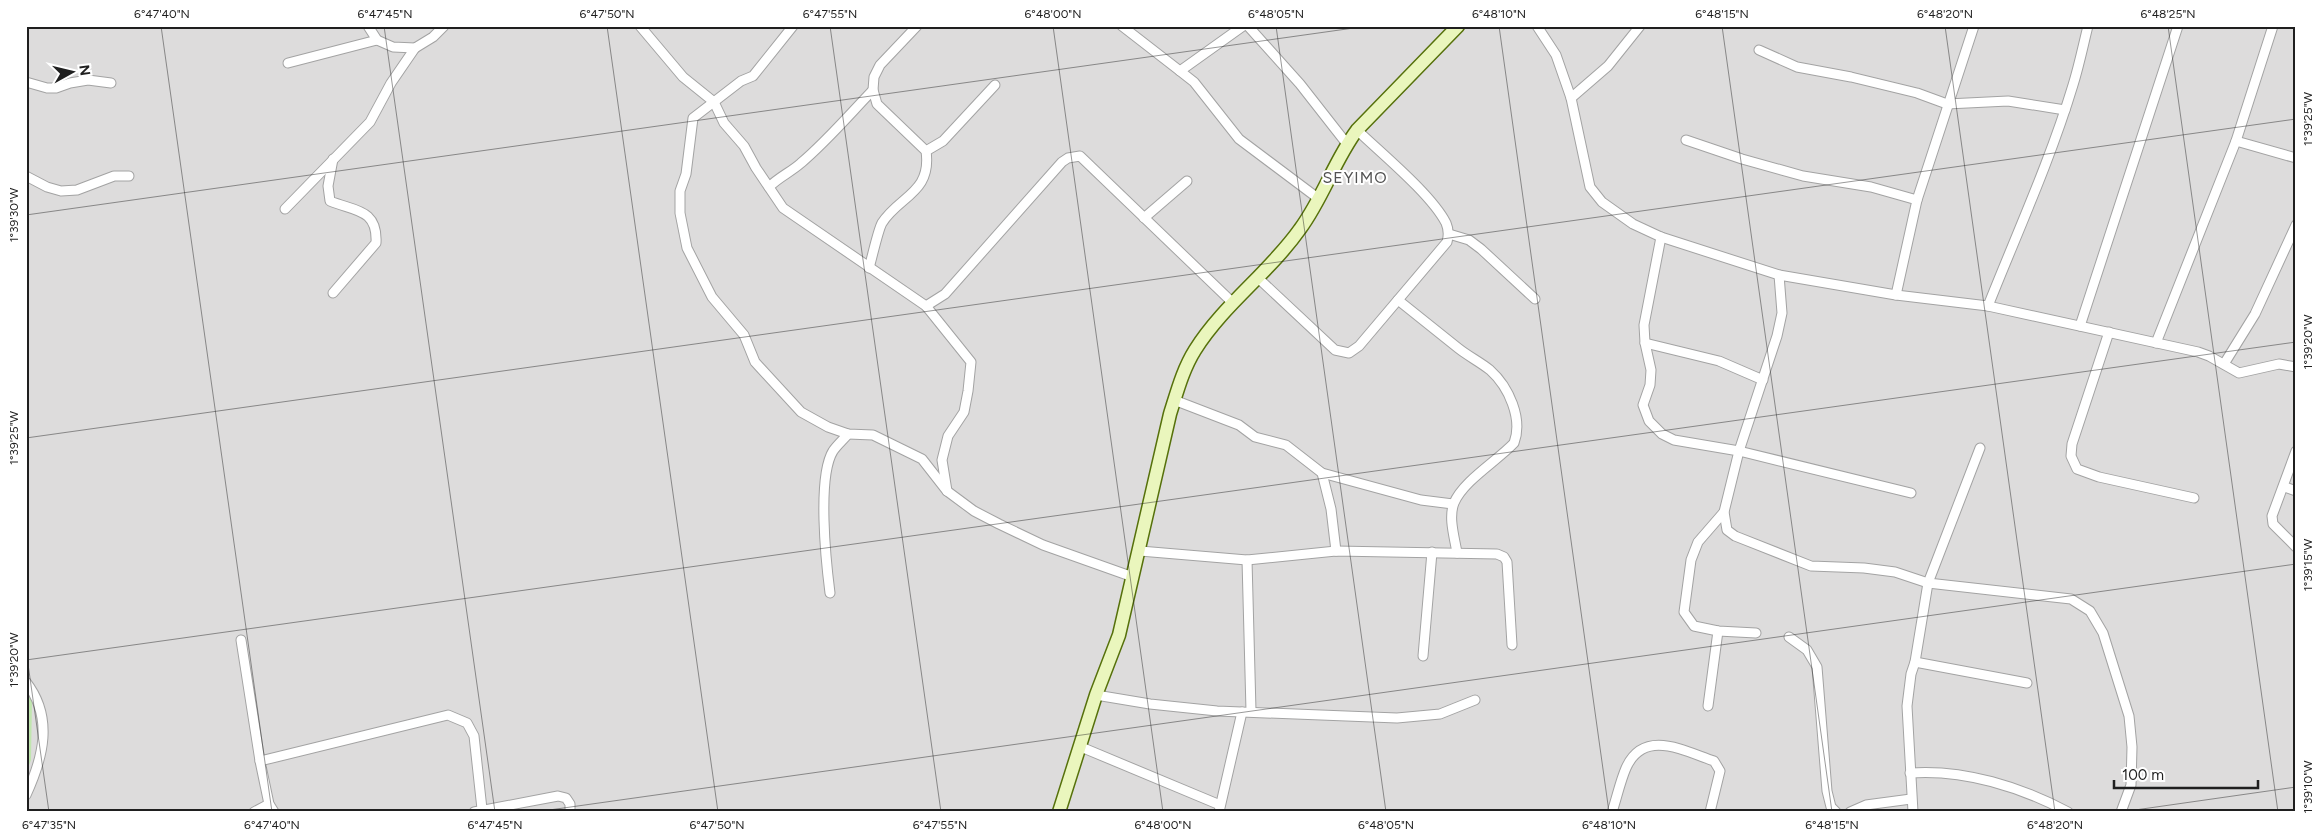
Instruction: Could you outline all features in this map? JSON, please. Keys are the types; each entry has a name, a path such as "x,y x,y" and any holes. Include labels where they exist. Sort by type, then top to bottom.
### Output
{"street":[{"path":"368,26 377,40 393,47 416,48"},
{"path":"285,208 370,122 391,83 416,48 433,37 444,26"},
{"path":"640,26 683,76 714,102 724,123 744,146 783,208 926,306 970,362 964,412 948,436 942,460 948,491"},
{"path":"794,26 753,76 741,81 693,118 686,174 680,191 680,213 687,248 712,297 744,335 755,362 801,412 828,427 848,434 873,435 922,460 948,491 974,511 1043,545 1133,577"},
{"path":"869,268 880,226 889,213 902,204 922,182 927,159 926,150 877,104 873,90 874,76 880,65 917,26"},
{"path":"1122,26 1194,82 1240,139 1319,199"},
{"path":"1180,71 1243,26"},
{"path":"1248,26 1290,72 1347,144"},
{"path":"1059,812 1096,695 1119,636 1140,551 1158,458 1174,400 1194,352 1233,303 1300,230 1319,199 1347,144 1357,130 1458,26"},
{"path":"1537,26 1556,55 1572,98 1590,186 1602,202 1618,214 1633,224 1661,237 1779,275 1896,295 1988,306 2198,352 2239,373 2279,364 2296,367"},
{"path":"1572,98 1608,66 1640,26"},
{"path":"1896,295 1917,200 1974,26"},
{"path":"1988,306 2028,211 2065,110 2088,26"},
{"path":"2080,326 2178,26"},
{"path":"2156,343 2236,141 2273,26"},
{"path":"288,64 377,40"},
{"path":"1759,50 1797,67 1851,77 1917,93 1947,104 2008,101 2065,110"},
{"path":"26,82 47,88 56,88 88,80 111,83"},
{"path":"926,150 943,141 995,84"},
{"path":"769,187 806,158 873,90"},
{"path":"1257,277 1335,350 1350,353 1447,242 1449,234 1446,224 1434,207 1357,130"},
{"path":"1686,140 1742,159 1803,176 1871,187 1917,200"},
{"path":"2236,141 2296,158"},
{"path":"926,306 945,294 1068,158 1080,156 1086,159 1144,218 1233,303"},
{"path":"333,159 328,186 330,201 361,211 374,224 376,233 376,244 333,293"},
{"path":"26,176 47,187 62,191 85,187 114,176 129,176"},
{"path":"1144,218 1187,181"},
{"path":"2224,364 2255,314 2296,225"},
{"path":"1449,234 1469,240 1536,299"},
{"path":"1661,237 1644,325 1645,343 1651,370 1650,385 1643,405 1649,421 1662,434 1674,440 1739,451 1911,493"},
{"path":"1779,275 1782,313 1763,380 1739,451 1724,512 1728,530 1735,536 1811,566 1864,568 1895,572 1928,583 2071,599 2090,611 2103,633 2129,716 2132,747 2131,785 2122,812"},
{"path":"1398,300 1490,371 1513,405 1516,426 1514,443 1466,486 1453,504 1452,519 1457,553"},
{"path":"2109,332 2072,444 2071,456 2077,469 2099,477 2194,498"},
{"path":"1645,343 1719,361 1763,380"},
{"path":"1174,400 1239,425 1255,437 1286,446 1322,472 1421,500 1453,504"},
{"path":"830,593 823,540 826,482 832,452 848,434"},
{"path":"1913,812 1908,691 1915,662 1928,583 1980,448"},
{"path":"2296,451 2272,516 2272,524 2296,547"},
{"path":"1322,472 1330,509 1336,552"},
{"path":"2284,487 2296,491"},
{"path":"1724,512 1698,542 1691,560 1684,612 1694,626 1718,631 1756,633"},
{"path":"1140,551 1247,560 1336,552 1496,554 1504,557 1507,562 1512,645"},
{"path":"1423,656 1432,552"},
{"path":"1081,747 1219,808 1246,711 1247,560"},
{"path":"1708,706 1718,631"},
{"path":"1789,637 1807,650 1818,667 1827,791 1831,807 1836,812"},
{"path":"241,640 260,761 271,808 254,812"},
{"path":"1915,662 2027,683"},
{"path":"26,682 37,696 42,716 42,743 39,767 26,795"},
{"path":"1096,695 1150,704 1246,711 1397,718 1440,714 1475,700"},
{"path":"260,761 448,715 466,723 474,736 478,811 558,796 566,798 570,804 570,812"},
{"path":"1612,812 1631,758 1643,748 1661,744 1714,761 1720,771 1710,812"},
{"path":"1910,773 1942,772 2011,788 2041,797 2068,812"},
{"path":"1850,812 1866,805 1911,799"}],"shaded area":[{"path":"26,26 2296,26 2296,812 26,812"}],"green space":[{"path":"26,691 32,701 31,760 26,773"}],"district":[{"name":"SEYIMO","path":"1355,177"}]}
